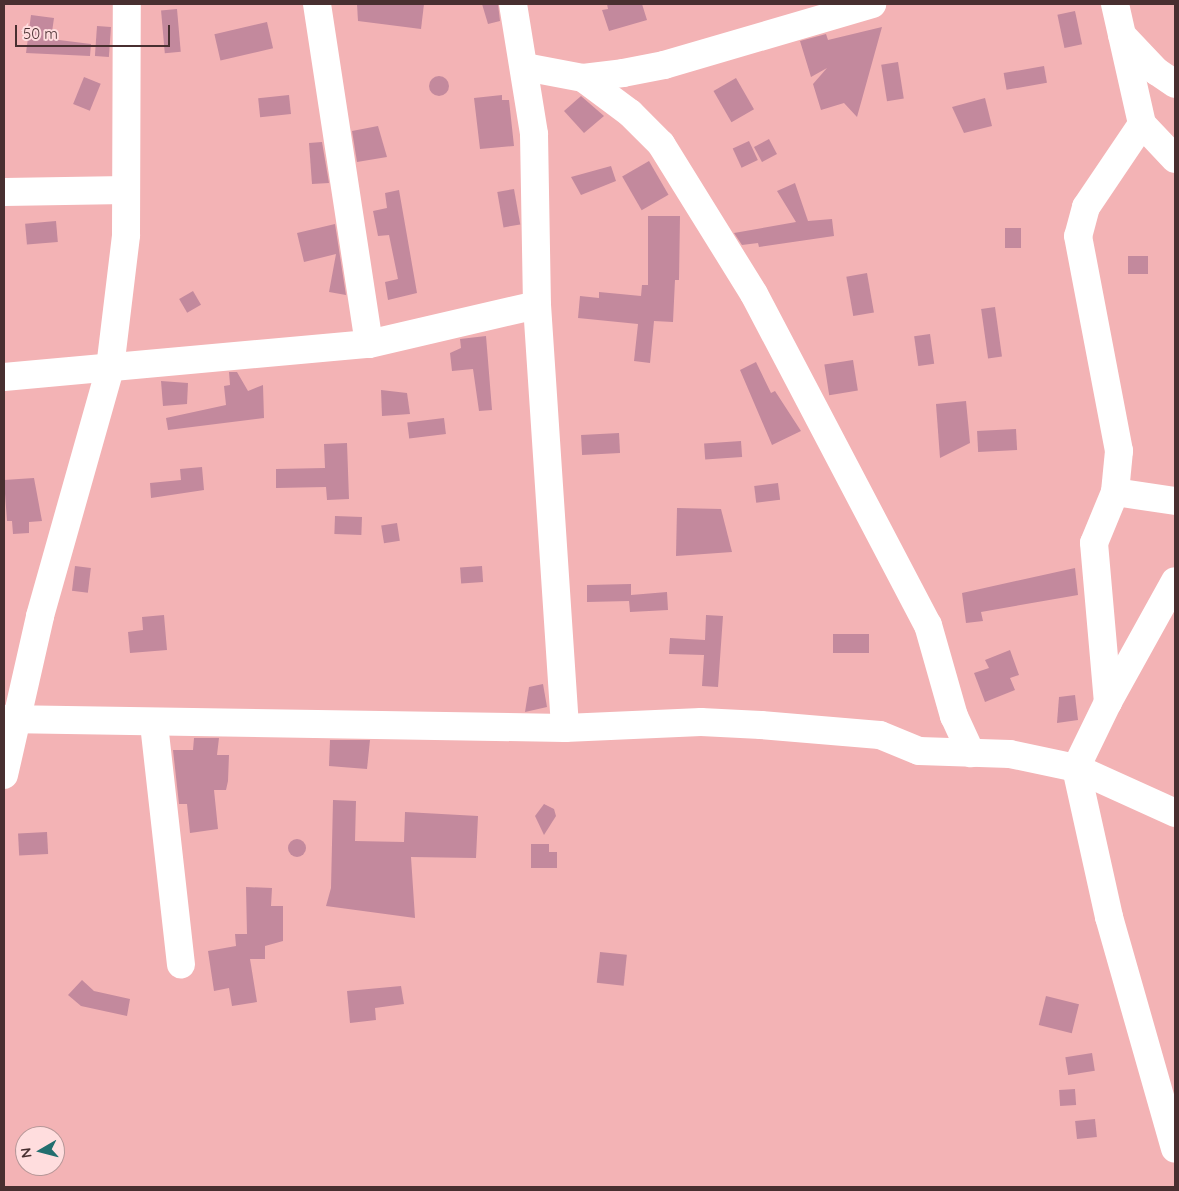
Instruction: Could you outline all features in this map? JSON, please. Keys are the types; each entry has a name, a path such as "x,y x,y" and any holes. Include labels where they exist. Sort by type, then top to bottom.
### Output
{"street":[{"path":"4,776 9,719 110,368 126,235 127,4"},
{"path":"317,4 369,344"},
{"path":"513,4 525,67 534,134 537,305 564,728"},
{"path":"525,67 583,78 664,66 872,4"},
{"path":"1115,4 1120,34 1142,124 1175,159"},
{"path":"1120,34 1156,71 1175,84"},
{"path":"583,78 630,113 661,144 754,294 928,625 954,716 971,754"},
{"path":"1108,702 1094,543 1115,492 1119,451 1078,236 1086,206 1142,124"},
{"path":"4,192 126,190"},
{"path":"4,377 369,344 537,305"},
{"path":"1115,492 1175,501"},
{"path":"1175,581 1108,702 1076,768 1112,926 1175,1149"},
{"path":"9,719 154,724 564,728 702,722 761,725 880,736 919,751 1010,754 1076,768 1175,812"},
{"path":"154,724 181,964"}],"building":[{"path":"357,4 424,4 421,29 358,21"},
{"path":"482,4 498,4 500,21 488,24"},
{"path":"607,4 642,4 647,20 609,31 602,10 608,9"},
{"path":"177,9 181,52 165,53 161,10"},
{"path":"1075,11 1082,44 1064,48 1057,15"},
{"path":"31,15 54,18 51,39 91,44 90,56 26,53"},
{"path":"267,22 273,48 220,60 214,34"},
{"path":"97,26 111,27 109,57 95,56"},
{"path":"882,27 857,117 844,103 821,110 813,84 827,68 811,77 800,41 826,34 828,40"},
{"path":"898,62 904,99 887,101 881,65"},
{"path":"1044,66 1047,83 1007,90 1004,73"},
{"path":"439,76 446,79 449,86 446,93 439,96 432,93 429,86 432,79"},
{"path":"84,77 101,84 90,111 73,104"},
{"path":"736,78 754,109 731,122 713,91"},
{"path":"289,95 291,114 260,117 258,98"},
{"path":"502,95 502,100 509,100 514,146 480,149 474,98"},
{"path":"581,96 604,116 584,133 564,111"},
{"path":"985,98 992,126 964,133 952,107"},
{"path":"378,126 387,157 357,162 352,131"},
{"path":"769,139 777,154 762,162 754,147"},
{"path":"749,141 758,160 742,168 733,149"},
{"path":"322,142 329,183 312,184 309,143"},
{"path":"649,161 668,195 642,210 622,176"},
{"path":"611,166 616,181 581,195 571,177"},
{"path":"795,183 808,221 832,219 834,236 759,247 758,243 742,245 734,233 796,222 777,191"},
{"path":"514,189 520,224 504,227 497,192"},
{"path":"399,190 417,293 388,300 385,282 398,279 389,235 378,236 373,211 387,208 385,193"},
{"path":"648,216 680,216 679,280 675,280 673,322 654,321 650,363 634,361 638,324 578,318 580,296 599,298 599,292 641,296 642,285 648,285"},
{"path":"56,221 58,242 27,245 25,224"},
{"path":"335,224 346,295 329,292 336,254 304,262 297,233"},
{"path":"1005,228 1021,228 1021,248 1005,248"},
{"path":"1128,256 1148,256 1148,274 1128,274"},
{"path":"867,273 874,312 853,316 846,277"},
{"path":"193,291 201,305 187,313 179,299"},
{"path":"995,307 1002,357 988,358 981,309"},
{"path":"930,334 934,364 918,366 914,336"},
{"path":"486,336 492,410 479,411 473,369 452,371 450,353 461,348 460,339"},
{"path":"853,360 858,391 829,395 824,365"},
{"path":"756,362 771,393 775,391 801,431 772,445 740,370"},
{"path":"229,372 237,372 248,391 263,385 264,418 168,430 166,418 226,405 224,386 230,385"},
{"path":"161,381 188,383 187,404 163,406"},
{"path":"381,390 407,393 410,414 382,416"},
{"path":"966,401 970,443 940,458 936,404"},
{"path":"444,418 446,434 409,438 407,423"},
{"path":"1016,429 1017,450 978,452 977,431"},
{"path":"619,433 620,453 582,455 581,435"},
{"path":"741,441 742,457 705,460 704,444"},
{"path":"347,443 349,499 327,500 326,487 276,488 276,469 325,468 324,444"},
{"path":"202,467 204,490 151,498 150,483 181,480 180,469"},
{"path":"34,478 42,521 29,522 29,533 13,534 12,521 7,521 4,480"},
{"path":"778,483 780,500 756,503 754,486"},
{"path":"677,508 721,509 732,552 676,556"},
{"path":"335,516 362,517 361,535 334,534"},
{"path":"397,523 400,541 384,543 381,526"},
{"path":"75,566 91,568 88,593 72,591"},
{"path":"482,566 483,582 461,583 460,568"},
{"path":"1075,568 1078,595 981,612 983,621 966,623 962,593"},
{"path":"631,584 631,595 667,592 668,610 630,612 629,601 587,602 587,585"},
{"path":"164,615 167,650 130,653 128,632 143,630 142,617"},
{"path":"706,615 723,616 718,687 702,686 704,655 669,654 670,638 705,640"},
{"path":"833,634 869,634 869,653 833,653"},
{"path":"1010,650 1019,675 1010,678 1015,690 985,702 974,673 989,668 985,660"},
{"path":"543,684 547,707 525,712 529,687"},
{"path":"1075,695 1078,720 1057,723 1059,697"},
{"path":"194,738 219,738 217,755 229,755 228,781 226,790 214,790 218,829 190,833 187,804 179,804 173,750 193,750"},
{"path":"330,740 370,740 367,769 329,766"},
{"path":"333,800 356,801 355,841 404,842 405,812 478,816 476,858 411,857 415,918 326,906 331,888"},
{"path":"544,804 554,809 556,816 544,835 535,816"},
{"path":"47,832 48,854 19,855 18,834"},
{"path":"297,839 303,842 306,848 303,854 297,857 291,854 288,848 291,842"},
{"path":"531,844 549,844 549,852 557,852 557,868 531,868"},
{"path":"246,887 272,888 271,906 283,906 283,941 265,946 265,959 250,959 257,1002 232,1006 229,988 214,991 208,951 236,946 235,934 247,934"},
{"path":"600,952 627,955 624,986 597,983"},
{"path":"82,980 94,991 130,999 127,1016 81,1006 68,995"},
{"path":"401,986 404,1004 375,1008 376,1020 350,1023 347,991"},
{"path":"1046,996 1079,1004 1072,1033 1039,1025"},
{"path":"1092,1053 1095,1071 1068,1075 1065,1057"},
{"path":"1075,1089 1076,1105 1060,1106 1059,1090"},
{"path":"1095,1119 1097,1137 1077,1139 1075,1121"}]}
